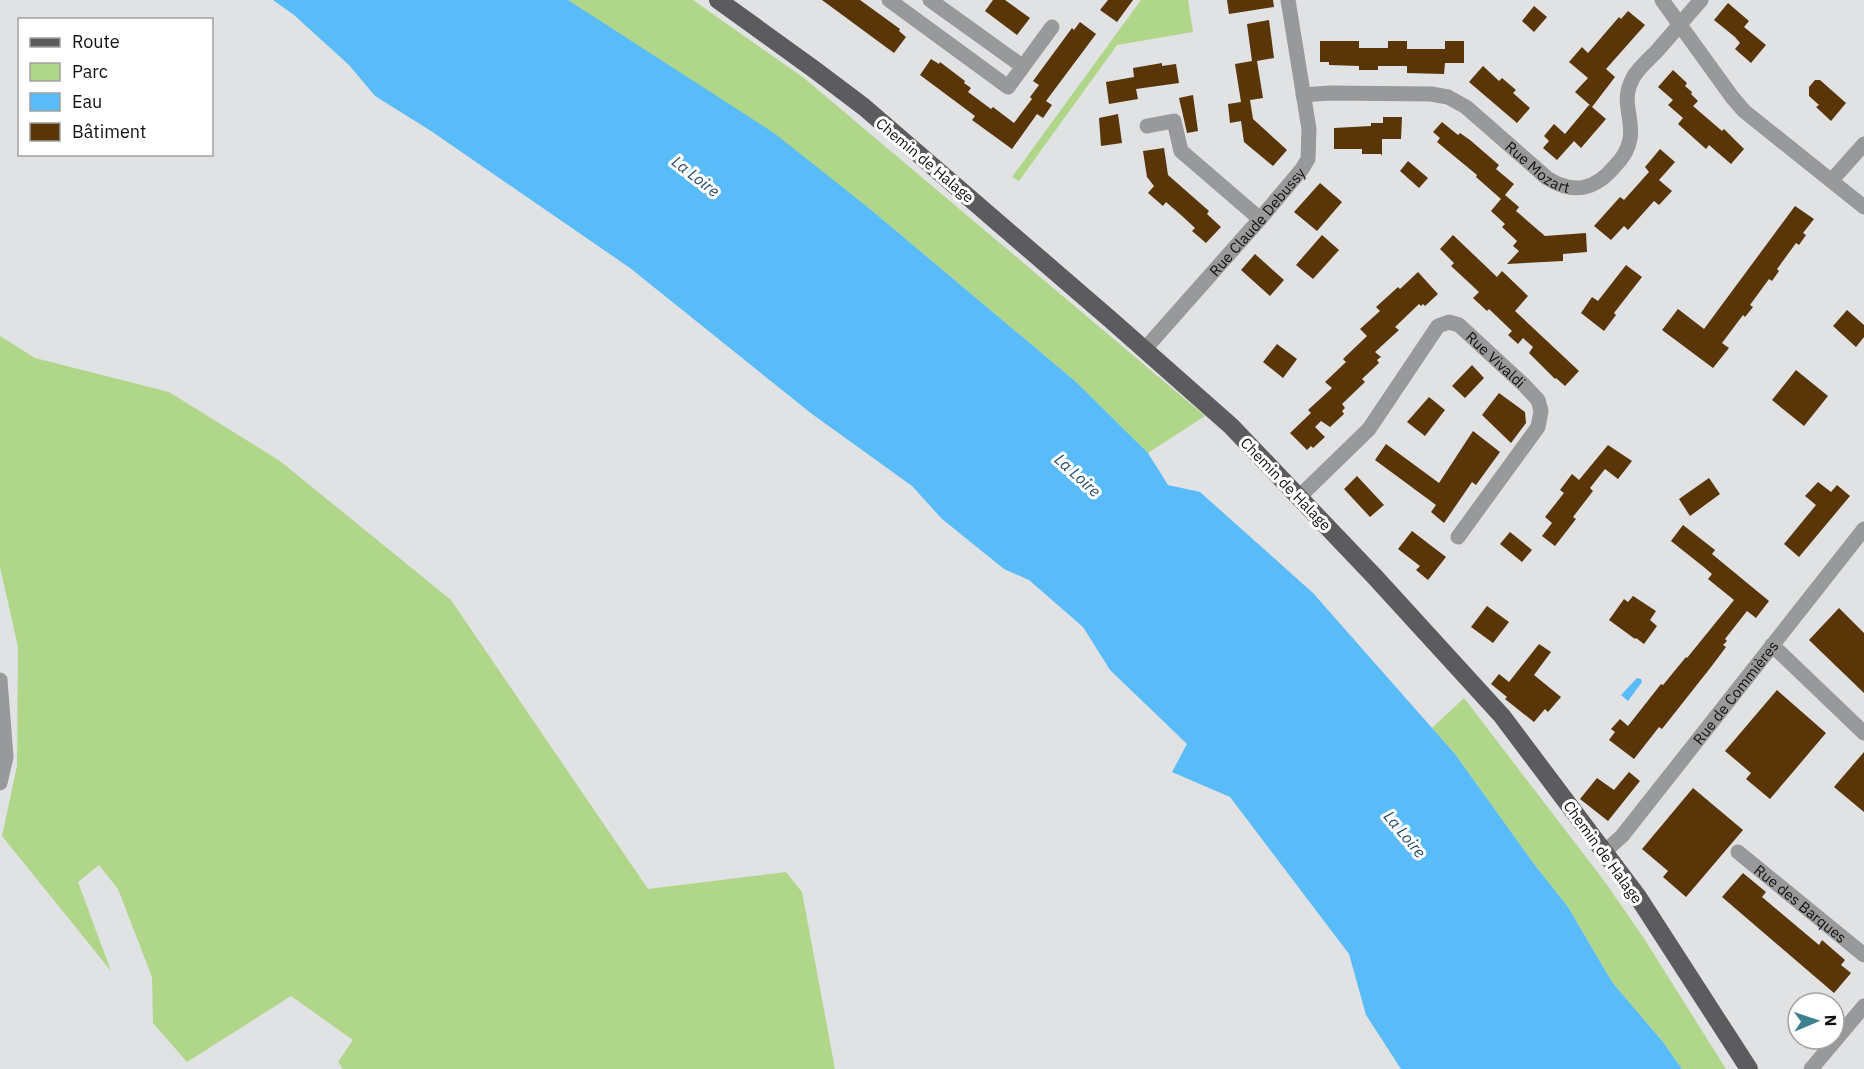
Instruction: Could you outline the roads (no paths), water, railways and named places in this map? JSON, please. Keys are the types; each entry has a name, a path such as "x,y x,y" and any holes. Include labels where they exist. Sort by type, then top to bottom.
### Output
{"main road":[{"name":"Chemin de Halage","path":"718,0 864,107 1231,426 1375,577 1502,716 1638,897 1749,1069"}],"street":[{"path":"890,0 1008,87 1052,27"},
{"name":"Rue Claude Debussy","path":"1144,350 1260,219 1308,159 1309,129 1288,0"},
{"path":"1662,0 1744,111 1864,207"},
{"name":"Rue Mozart","path":"1304,95 1431,94 1448,98 1466,107 1557,185 1566,188 1591,186 1607,176 1627,151 1631,130 1626,105 1627,92 1635,75 1701,0"},
{"path":"936,2 1022,66"},
{"path":"1147,126 1174,121 1181,151 1260,219"},
{"path":"1832,180 1864,144"},
{"name":"Rue Vivaldi","path":"1299,497 1370,429 1438,326 1449,322 1459,325 1524,385 1538,400 1541,411 1538,427 1458,537"},
{"name":"Rue de Commières","path":"1604,852 1622,836 1864,529"},
{"path":"1772,645 1864,733"},
{"path":"0,680 6,757 0,783"},
{"name":"Rue des Barques","path":"1738,852 1864,955"},
{"path":"1811,1069 1864,1006"}],"water":[{"name":"La Loire","path":"273,0 568,0 774,133 870,209 1075,381 1148,453 1168,485 1200,492 1313,593 1455,754 1534,864 1568,907 1612,982 1663,1042 1682,1069 1401,1069 1366,1015 1349,954 1230,797 1172,772 1187,744 1110,670 1083,627 1029,580 1004,569 942,519 912,486 812,414 630,268 431,131 375,96 349,65 294,15"},
{"path":"1637,678 1642,682 1628,701 1621,695"}]}
